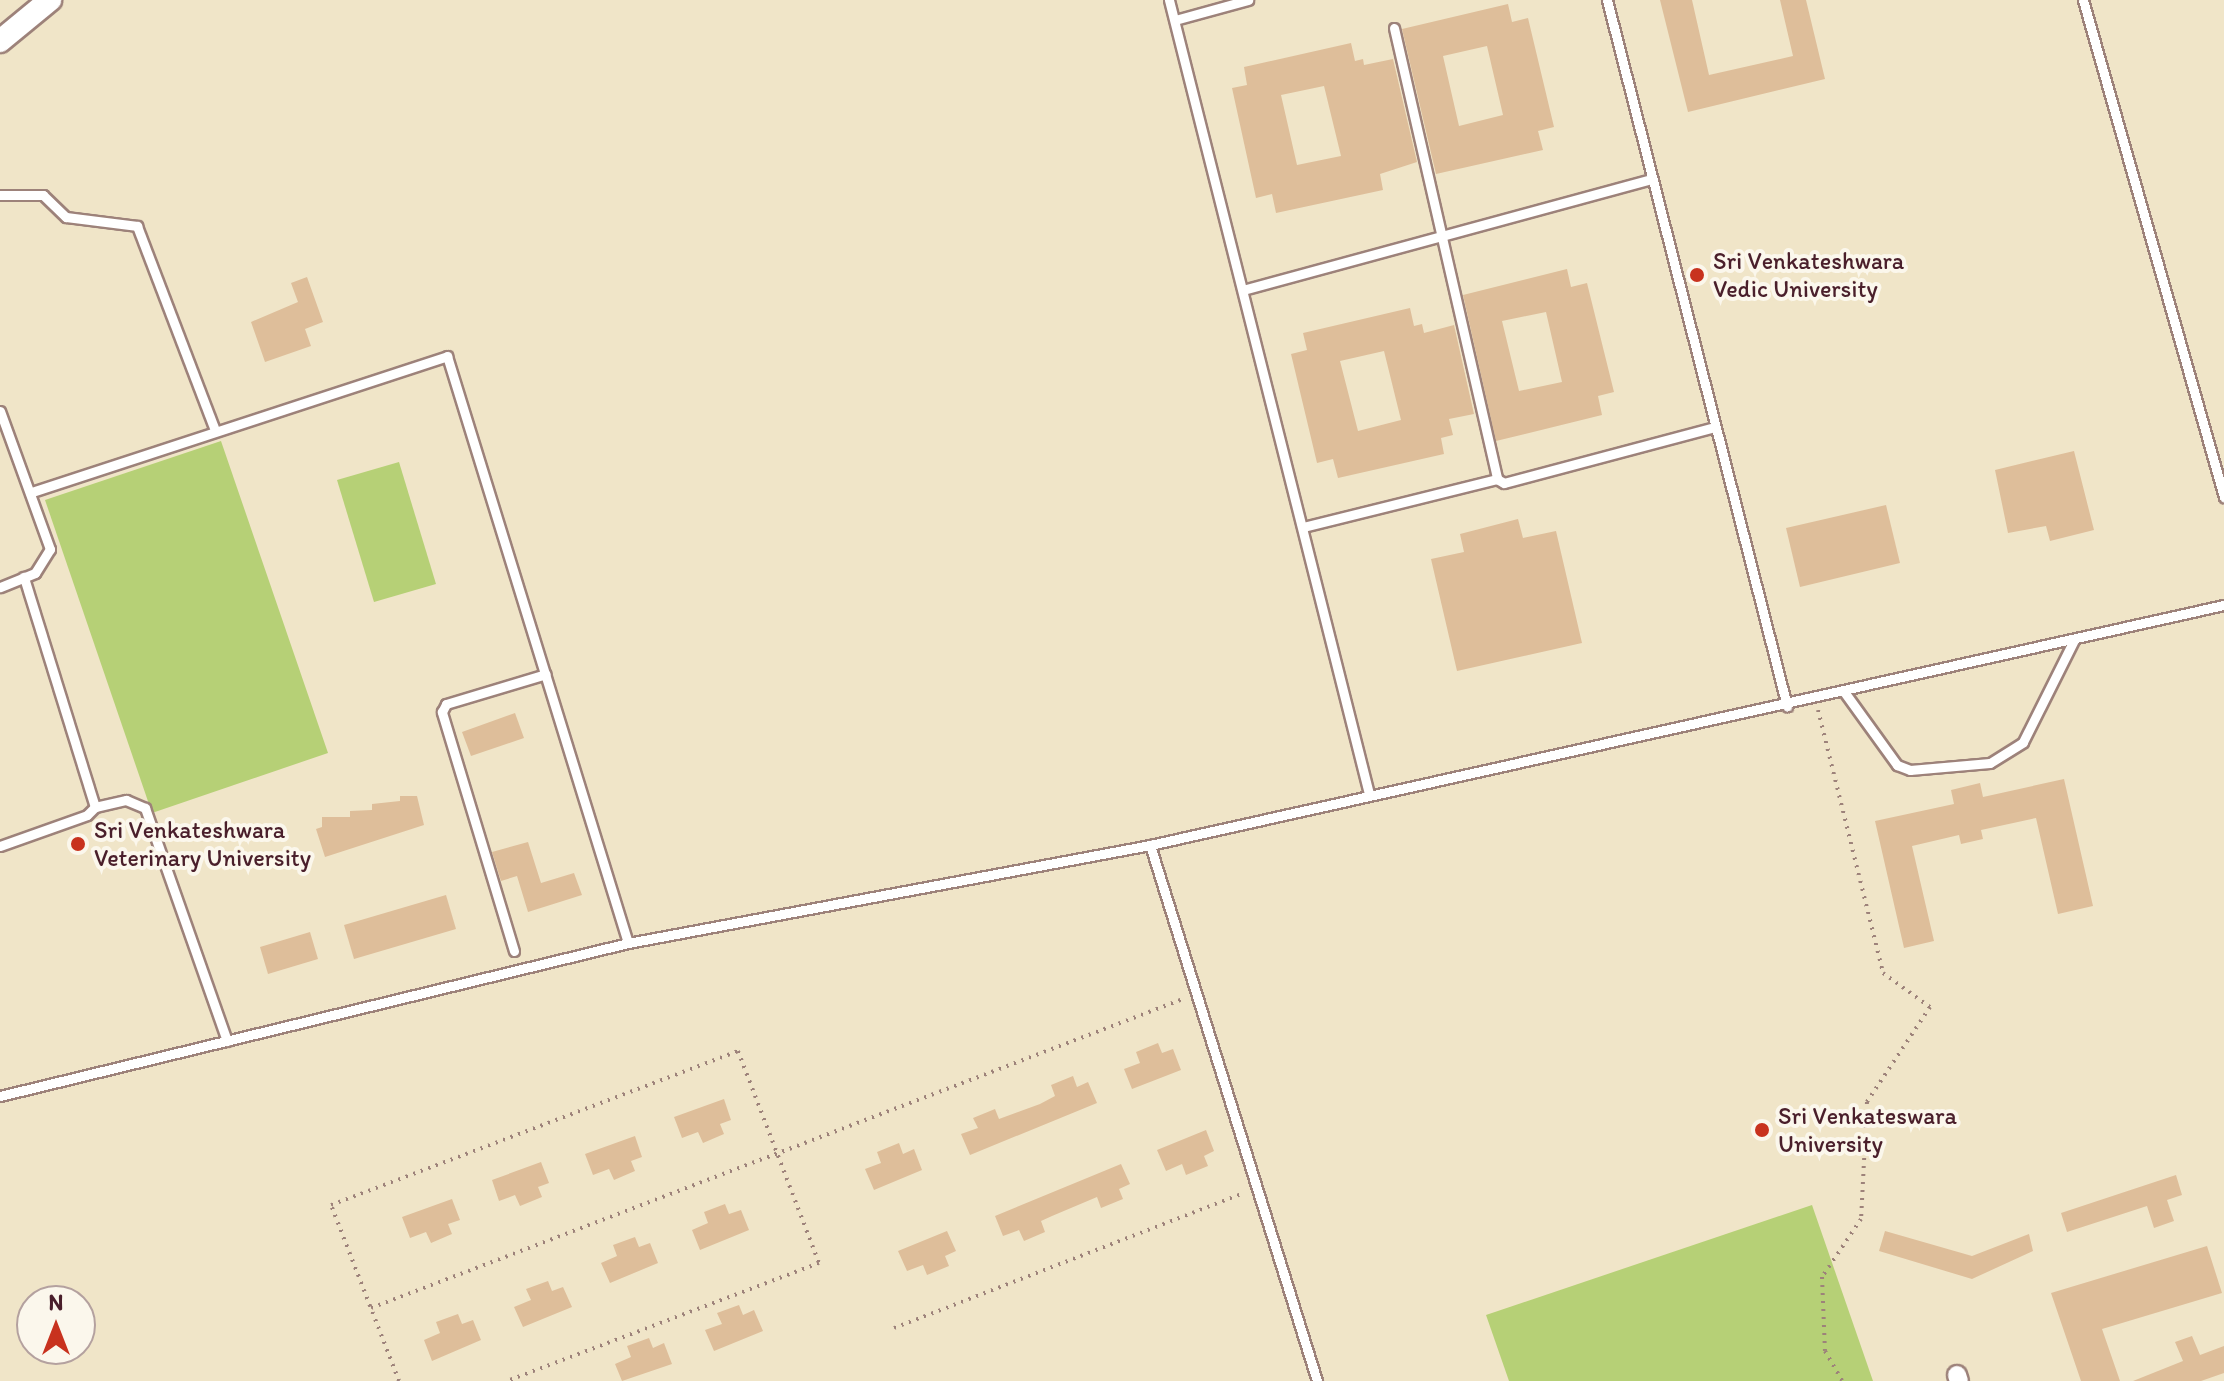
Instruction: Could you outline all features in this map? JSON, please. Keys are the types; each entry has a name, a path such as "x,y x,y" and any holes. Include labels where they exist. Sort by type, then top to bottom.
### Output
{"street":[{"path":"0,41 50,0"}],"lane":[{"path":"1169,0 1369,794"},
{"path":"1175,20 1248,0"},
{"path":"1607,0 1787,706"},
{"path":"2083,0 2224,497"},
{"path":"1394,28 1497,479"},
{"path":"1243,290 1652,179"},
{"path":"0,195 43,195 66,217 137,226 215,430"},
{"path":"32,492 447,356 628,943"},
{"path":"0,411 32,492 50,549 35,573 0,587"},
{"path":"1303,527 1497,479 1504,483 1715,427"},
{"path":"24,577 95,807"},
{"path":"0,1096 628,943 1150,845 1369,794 1816,700 2224,605"},
{"path":"1845,693 1897,765 1910,770 1990,763 2023,742 2074,640"},
{"path":"514,951 442,712 446,704 546,674"},
{"path":"0,846 87,815 95,807 126,800 145,808 227,1041"},
{"path":"1150,845 1317,1381"}],"path":[{"path":"1816,700 1883,973 1930,1007 1867,1102 1861,1219 1822,1277 1825,1351 1842,1381"},
{"path":"371,1308 1197,994"},
{"path":"399,1381 331,1205 738,1051 819,1263 507,1381"},
{"path":"894,1328 1257,1188"}],"green space":[{"path":"221,441 328,753 152,813 45,500"},
{"path":"399,462 436,584 374,602 337,480"},
{"path":"1812,1205 1873,1381 1509,1381 1486,1315"}],"building":[{"path":"1660,0 1692,0 1709,75 1793,56 1780,0 1806,0 1825,79 1688,112"},
{"path":"1508,4 1512,22 1528,18 1554,127 1538,131 1543,150 1436,174 1402,29","holes":["1487,46 1503,115 1459,126 1443,56"]},
{"path":"1351,43 1355,61 1363,59 1364,65 1393,59 1417,162 1380,174 1383,190 1276,213 1272,194 1256,198 1232,88 1247,85 1244,67","holes":["1324,86 1341,156 1297,165 1281,95"]},
{"path":"1567,269 1571,287 1587,283 1614,392 1598,396 1602,415 1496,441 1463,295","holes":["1546,312 1562,382 1519,391 1502,321"]},
{"path":"307,277 323,322 305,329 311,346 265,362 251,322 298,302 291,283"},
{"path":"1410,308 1414,326 1422,324 1424,333 1454,325 1474,414 1449,419 1453,435 1441,438 1444,454 1338,478 1333,459 1317,463 1291,354 1307,350 1303,333","holes":["1384,351 1401,420 1358,431 1340,361"]},
{"path":"2074,451 2094,530 2050,541 2046,526 2008,533 1995,470"},
{"path":"1886,505 1900,563 1800,587 1786,528"},
{"path":"1518,519 1523,538 1556,531 1582,643 1457,671 1431,559 1464,552 1460,534"},
{"path":"515,713 524,738 471,756 462,732"},
{"path":"2064,779 2093,906 2058,914 2036,818 1981,830 1983,839 1961,844 1959,835 1912,846 1934,941 1904,948 1875,821 1954,804 1951,790 1980,783 1983,797"},
{"path":"400,796 417,796 424,825 325,857 316,829 322,827 322,817 350,817 350,811 372,810 372,804 400,801"},
{"path":"528,842 541,883 574,873 582,895 528,912 517,876 501,881 492,852"},
{"path":"446,895 456,929 354,959 344,925"},
{"path":"310,932 318,959 268,974 260,947"},
{"path":"1158,1043 1162,1053 1173,1049 1181,1070 1132,1089 1124,1069 1140,1063 1136,1052"},
{"path":"1073,1076 1077,1087 1088,1082 1097,1103 970,1155 961,1134 978,1128 973,1118 995,1109 999,1119 1040,1104 1055,1096 1051,1085"},
{"path":"724,1099 731,1120 720,1124 724,1134 703,1143 698,1132 682,1138 674,1117"},
{"path":"1206,1130 1214,1151 1204,1156 1208,1166 1186,1175 1182,1164 1166,1171 1157,1150"},
{"path":"635,1136 642,1157 631,1161 635,1171 614,1180 609,1169 593,1175 585,1154"},
{"path":"899,1143 903,1154 914,1149 922,1170 874,1190 865,1169 881,1163 877,1152"},
{"path":"541,1162 549,1183 538,1187 542,1197 520,1206 515,1195 499,1201 492,1180"},
{"path":"1121,1164 1130,1184 1119,1189 1123,1199 1101,1208 1097,1197 1052,1216 1041,1221 1045,1232 1024,1241 1019,1230 1003,1236 995,1216"},
{"path":"2176,1175 2182,1195 2167,1200 2174,1221 2154,1228 2147,1206 2067,1232 2061,1213"},
{"path":"452,1199 460,1220 448,1224 452,1234 431,1243 426,1232 410,1238 402,1217"},
{"path":"725,1204 729,1214 741,1210 749,1230 700,1250 692,1230 708,1223 704,1212"},
{"path":"947,1231 956,1251 945,1256 949,1266 927,1275 923,1265 907,1271 898,1251"},
{"path":"1885,1231 1972,1256 2029,1234 2033,1251 1972,1279 1879,1251"},
{"path":"635,1237 639,1247 650,1243 658,1263 610,1283 601,1263 617,1256 613,1245"},
{"path":"2207,1246 2222,1293 2102,1329 2120,1381 2081,1381 2051,1293"},
{"path":"548,1281 552,1291 563,1287 572,1307 523,1327 514,1307 531,1300 526,1289"},
{"path":"739,1305 743,1315 754,1310 763,1331 714,1351 705,1330 722,1324 717,1313"},
{"path":"458,1314 462,1324 473,1320 481,1340 432,1361 424,1340 440,1333 436,1322"},
{"path":"2192,1336 2200,1355 2224,1346 2224,1373 2201,1381 2133,1381 2183,1361 2175,1342"},
{"path":"649,1338 653,1348 664,1343 672,1364 622,1381 615,1364 631,1357 627,1346"}],"place":[{"name":"Sri Venkateshwara Vedic University","path":"1697,275"},
{"name":"Sri Venkateshwara Veterinary University","path":"78,844"},
{"name":"Sri Venkateswara University","path":"1762,1130"}]}
